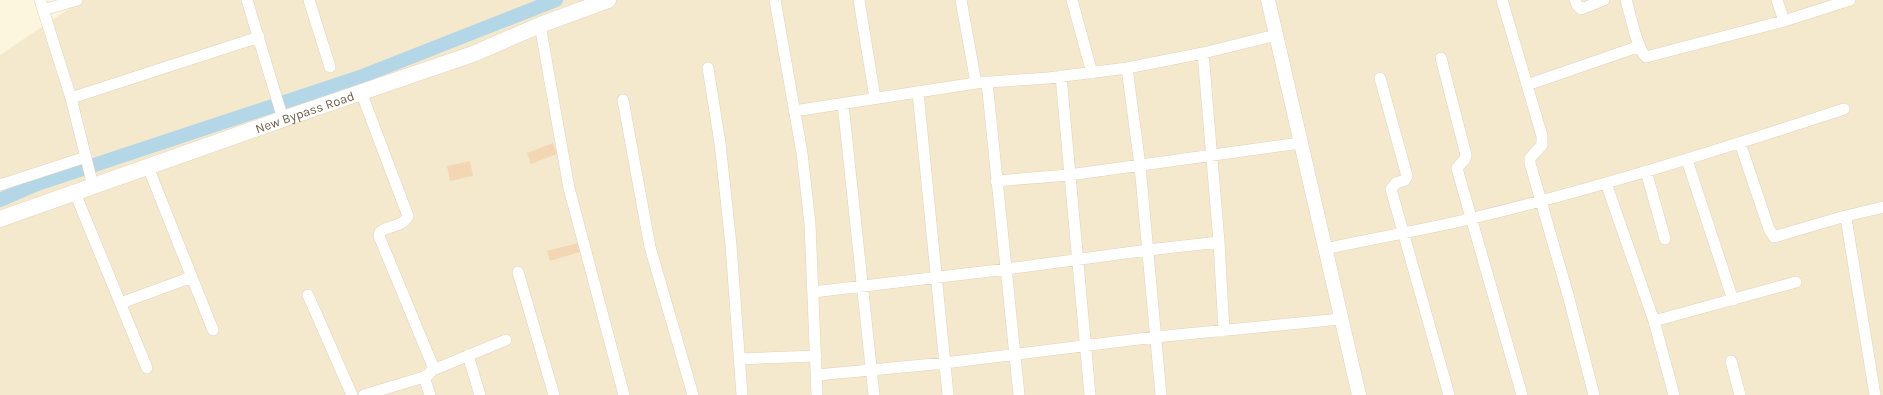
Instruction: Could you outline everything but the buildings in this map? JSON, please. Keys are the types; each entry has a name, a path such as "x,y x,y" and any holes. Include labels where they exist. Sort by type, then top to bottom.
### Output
{"main road":[{"name":"New Bypass Road","path":"0,219 75,193 89,170 148,167 280,108 361,92 473,54 540,25 608,0"}],"street":[{"path":"0,185 89,170 71,98 42,5 78,0"},
{"path":"247,0 280,108"},
{"path":"309,0 330,67"},
{"path":"774,0 802,153 809,217 818,395"},
{"path":"859,0 876,98"},
{"path":"961,0 982,83 1007,269 1019,395"},
{"path":"1072,0 1092,73"},
{"path":"1268,0 1359,395"},
{"path":"1502,0 1542,141 1538,150 1530,158 1594,395"},
{"path":"1575,0 1577,5 1582,9 1604,0"},
{"path":"1626,0 1640,46 1646,57 1784,21 1850,0"},
{"path":"1777,0 1784,21"},
{"path":"540,25 569,188 624,395"},
{"path":"794,111 982,83 1092,73 1127,68 1203,54 1276,35"},
{"path":"71,98 259,37"},
{"path":"1527,85 1640,46"},
{"path":"1203,54 1219,242 1224,330"},
{"path":"1441,58 1465,148 1465,159 1457,168 1522,395"},
{"path":"708,68 720,144 731,246 742,395"},
{"path":"1127,68 1140,166 1161,395"},
{"path":"1061,76 1090,395"},
{"path":"1380,78 1407,176 1405,180 1396,182 1391,189 1449,395"},
{"path":"361,92 408,216 406,221 402,224 380,232 379,236 432,364 433,370"},
{"path":"918,92 948,395"},
{"path":"623,100 650,247 693,395"},
{"path":"843,104 864,286 874,395"},
{"path":"1325,249 1472,218 1541,201 1687,160 1844,109"},
{"path":"996,181 1069,176 1300,143"},
{"path":"1740,143 1769,229 1774,237 1842,217 1883,208"},
{"path":"1687,160 1733,300"},
{"path":"148,167 213,330"},
{"path":"1646,172 1665,239"},
{"path":"1606,183 1654,321 1674,395"},
{"path":"75,193 147,368"},
{"path":"1842,217 1846,218 1847,222 1875,395"},
{"path":"813,292 1007,269 1077,258 1219,242"},
{"path":"518,272 554,395"},
{"path":"121,304 192,277"},
{"path":"1654,321 1796,282"},
{"path":"308,296 352,395"},
{"path":"817,375 944,363 1155,337 1341,319"},
{"path":"364,395 382,392 424,377 430,374 433,370 506,340"},
{"path":"468,355 480,395"},
{"path":"739,359 816,356"},
{"path":"1731,361 1740,395"},
{"path":"424,377 430,395"}],"shaded area":[{"path":"82,0 1883,0 1883,395 0,395 0,55"}],"waterway":[{"path":"0,200 37,184 360,77 556,0"}]}
